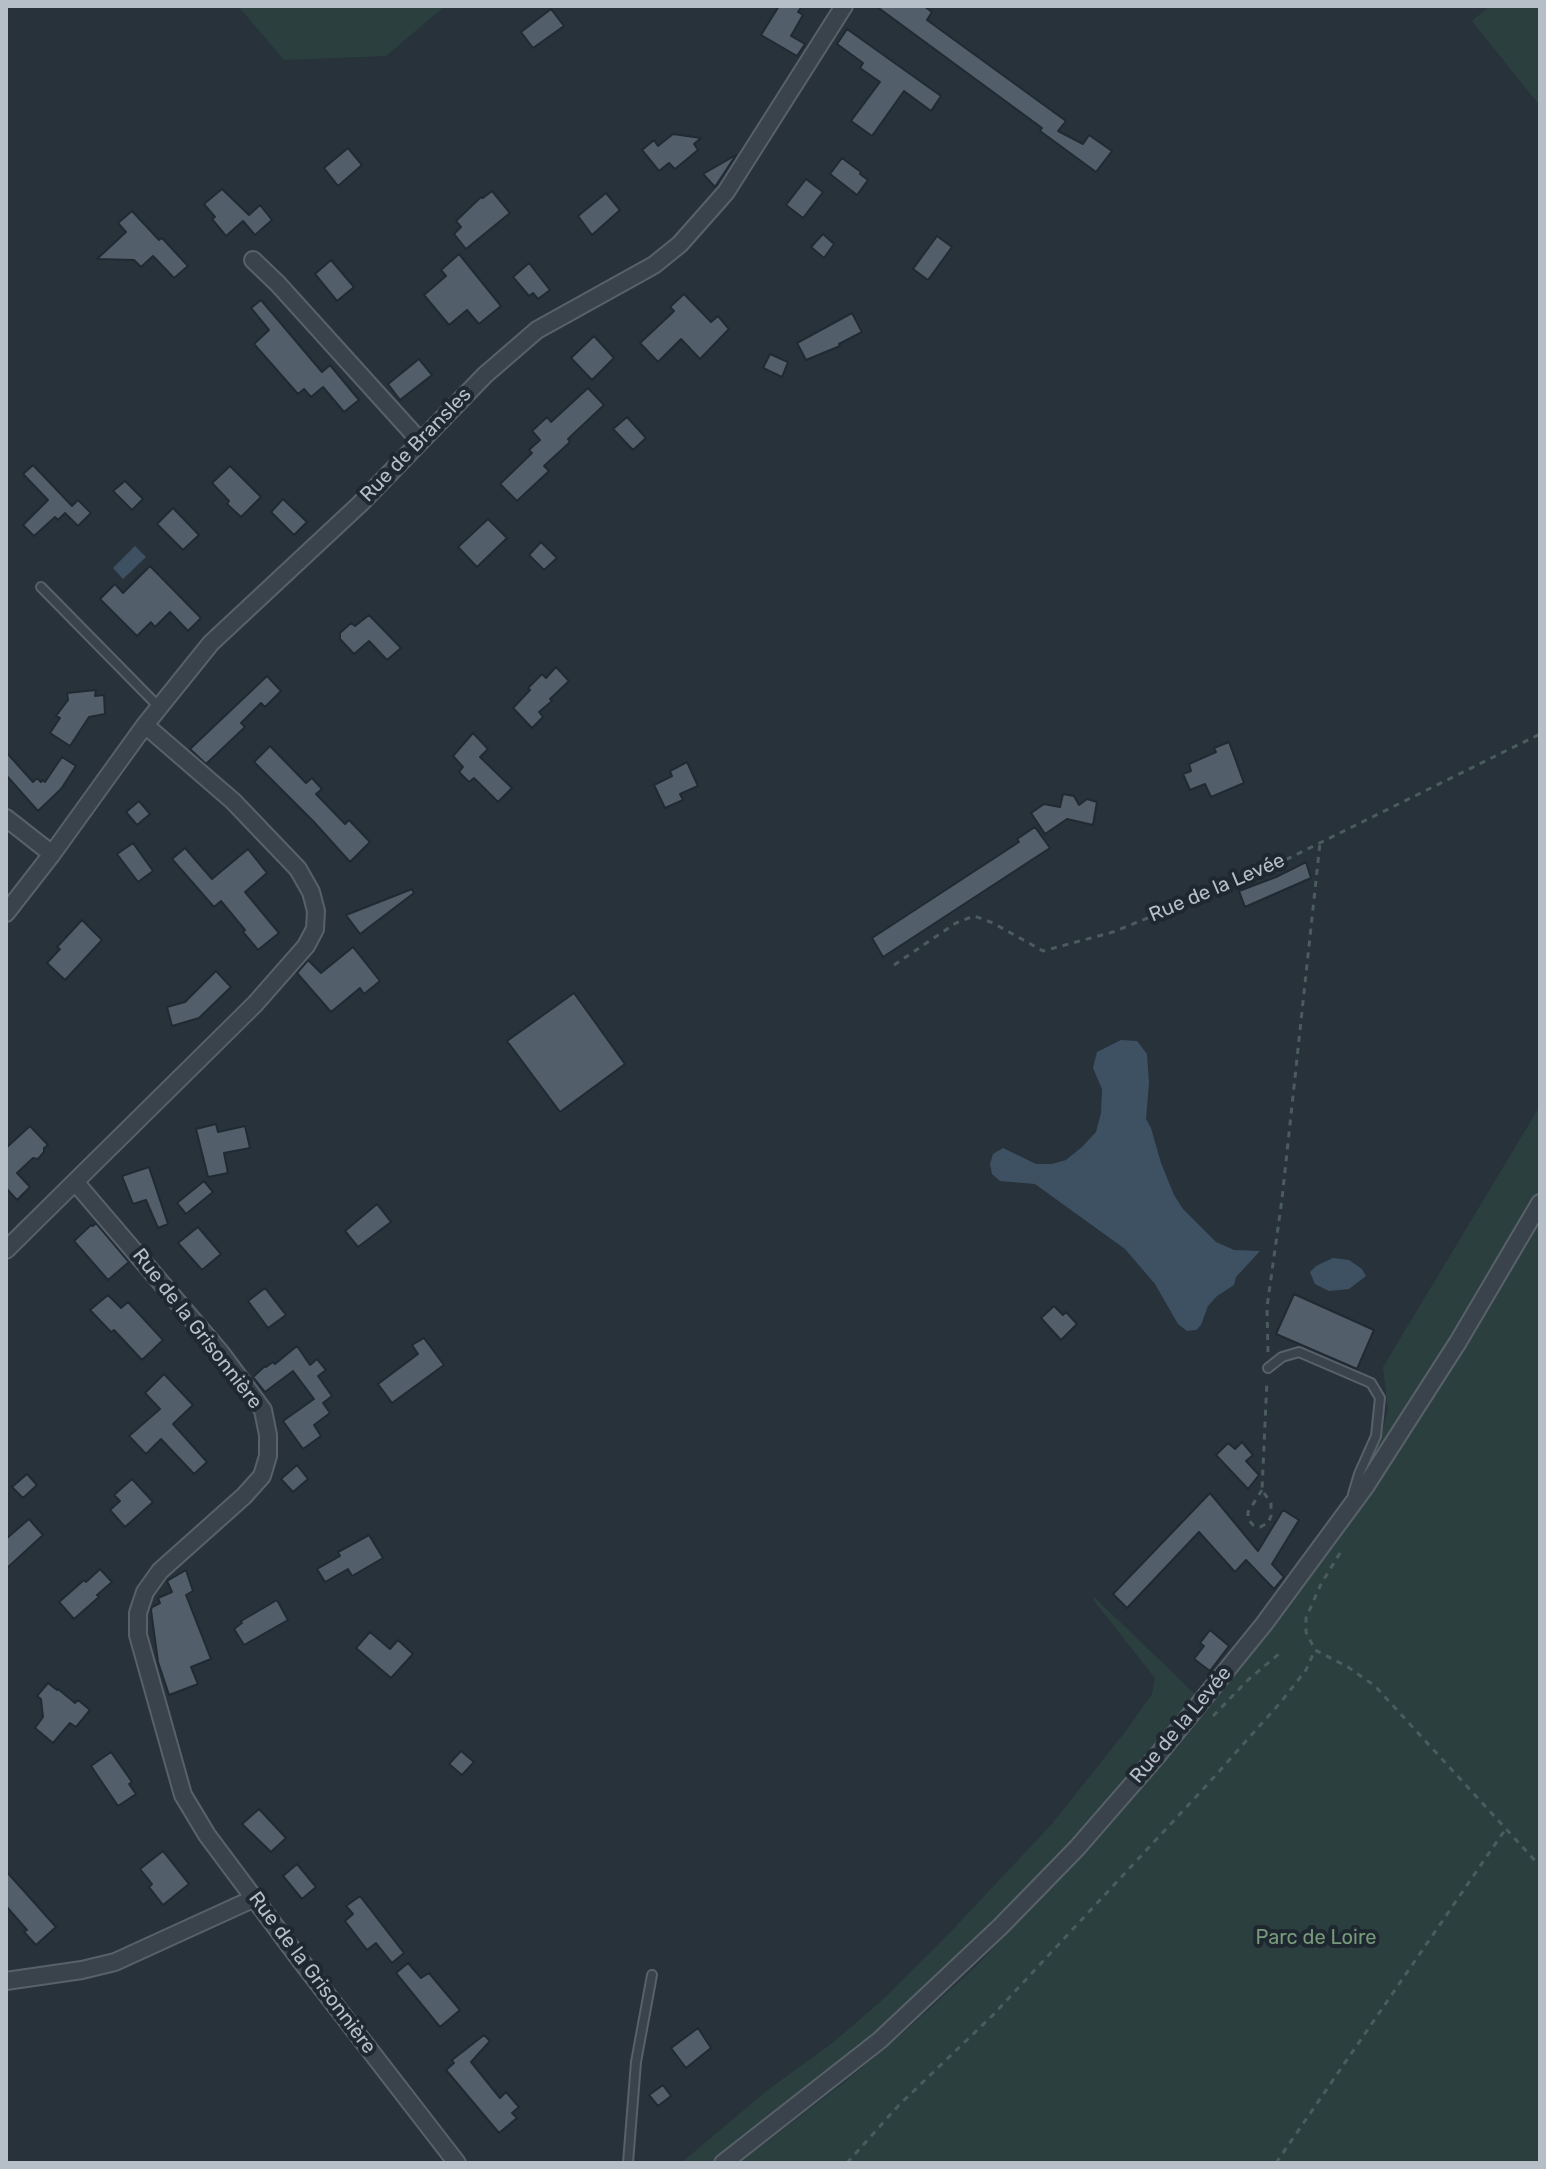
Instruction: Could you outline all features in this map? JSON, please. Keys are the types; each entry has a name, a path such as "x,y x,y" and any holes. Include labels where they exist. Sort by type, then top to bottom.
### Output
{"street":[{"name":"Rue de Bransles","path":"6,913 145,725 211,643 360,504 485,375 537,330 654,265 680,244 726,192 844,6"},
{"path":"253,260 420,441"},
{"path":"6,1250 255,1004 306,946 315,929 316,911 311,892 298,869 233,801 145,725"},
{"path":"6,818 52,854"},
{"name":"Rue de la Grisonnière","path":"76,1183 221,1353 263,1410 268,1435 268,1456 262,1476 160,1571 145,1592 138,1613 138,1635 183,1795 207,1835 457,2163"},
{"name":"Rue de la Levée","path":"723,2163 880,2040 1001,1926 1077,1848 1157,1756 1264,1624 1365,1487 1458,1342 1540,1203"},
{"path":"6,1981 115,1962 255,1898"}],"lane":[{"path":"41,587 159,707"},
{"path":"1268,1368 1282,1357 1299,1352 1371,1383 1380,1398 1376,1436 1359,1474 1348,1510"},
{"path":"628,2163 636,2062 652,1975"}],"path":[{"name":"Rue de la Levée","path":"894,965 956,923 974,916 1043,951 1113,932 1257,874 1540,734"},
{"path":"1262,1490 1271,1503 1271,1516 1268,1523 1260,1527 1248,1519 1248,1512 1262,1490 1268,1368 1267,1307 1282,1199 1320,843"},
{"path":"1344,1544 1306,1618 1306,1632 1315,1650 1348,1667 1375,1686 1540,1866"},
{"path":"847,2163 899,2105 993,2015 1196,1797 1280,1703 1306,1670 1315,1650"},
{"path":"1276,2163 1507,1827"}],"green space":[{"path":"238,6 445,6 386,56 284,60"},
{"path":"1490,6 1540,6 1540,106 1472,21"},
{"path":"1540,1106 1540,1191 1466,1319 1372,1464 1368,1460 1382,1433 1388,1410 1383,1367"},
{"name":"Parc de Loire","path":"1540,1217 1540,2163 739,2163 902,2034 974,1968 1104,1831 1287,1606"},
{"path":"1093,1596 1195,1694 1095,1817 937,1979 878,2033 712,2163 681,2163 880,2002 1051,1825 1125,1732 1152,1694 1155,1678"}],"water":[{"path":"135,546 146,557 123,579 113,568"},
{"path":"1121,1040 1137,1041 1147,1054 1149,1083 1146,1119 1174,1195 1183,1209 1216,1242 1234,1250 1260,1251 1236,1277 1234,1285 1208,1306 1196,1330 1187,1331 1178,1324 1155,1284 1125,1249 1035,1184 1000,1181 992,1174 990,1164 993,1154 1003,1148 1036,1164 1052,1164 1066,1160 1082,1147 1096,1132 1101,1113 1102,1089 1093,1068 1097,1052"},
{"path":"1333,1258 1349,1260 1366,1276 1349,1289 1329,1291 1315,1284 1310,1272"}],"building":[{"path":"779,6 802,6 798,12 803,15 791,36 805,44 797,56 761,35"},
{"path":"876,6 924,6 932,12 927,20 1066,121 1058,131 1083,144 1089,135 1112,151 1096,172 1040,131 1042,128"},
{"path":"551,9 564,26 533,48 521,32"},
{"path":"847,29 941,96 931,111 904,91 872,136 851,121 880,82 860,68 863,63 837,44"},
{"path":"673,134 701,138 694,144 698,150 675,169 669,163 659,171 642,150 654,140 658,146"},
{"path":"348,148 362,165 338,186 324,168"},
{"path":"736,155 715,187 703,174"},
{"path":"842,158 868,180 857,195 830,174"},
{"path":"806,179 823,192 803,218 786,205"},
{"path":"222,189 249,215 260,205 272,220 255,235 243,221 226,236 204,204"},
{"path":"492,191 510,213 466,249 454,234 461,227 456,221 481,197"},
{"path":"606,193 620,210 592,235 578,216"},
{"path":"132,211 188,266 174,278 153,256 141,267 134,260 97,259 126,232 118,223"},
{"path":"823,234 834,244 824,258 811,247"},
{"path":"937,236 952,247 928,280 913,269"},
{"path":"459,254 501,306 479,324 467,310 449,325 424,295 446,276 441,270"},
{"path":"331,260 354,287 337,301 315,274"},
{"path":"529,263 550,290 538,299 533,293 529,296 513,277"},
{"path":"684,294 711,322 718,316 729,329 700,359 681,339 658,362 640,343 674,311 670,307"},
{"path":"261,300 322,372 330,365 359,400 344,412 323,387 311,397 304,389 298,394 254,344 269,330 251,308"},
{"path":"852,313 862,332 840,346 806,360 797,343"},
{"path":"594,336 614,358 592,380 571,358"},
{"path":"770,354 788,362 782,377 763,368"},
{"path":"419,359 432,375 400,400 388,384"},
{"path":"588,388 604,405 568,439 570,442 544,466 549,471 517,501 500,484 532,453 529,450 540,440 532,431 547,417 551,422"},
{"path":"627,417 646,438 633,450 613,429"},
{"path":"33,465 72,506 78,500 91,513 78,526 65,513 58,520 55,517 34,536 23,525 48,500 23,474"},
{"path":"230,466 261,497 241,517 212,483"},
{"path":"125,481 143,499 132,510 113,491"},
{"path":"283,499 307,522 294,535 271,512"},
{"path":"173,508 199,535 183,550 157,524"},
{"path":"488,519 507,538 477,567 458,547"},
{"path":"541,542 557,558 544,570 529,555"},
{"path":"150,566 201,618 188,631 170,612 155,627 151,622 137,636 100,599 115,584 123,593"},
{"path":"369,615 401,648 387,660 369,641 354,654 340,639 340,633 351,623 355,626"},
{"path":"556,667 569,681 539,712 543,717 532,728 513,708 542,674 546,678"},
{"path":"267,676 281,691 265,707 261,703 241,723 245,727 206,764 190,749"},
{"path":"96,690 95,696 104,695 105,714 89,717 70,746 50,733 60,718 56,716 68,700 67,693"},
{"path":"473,733 488,749 480,757 512,788 498,802 474,778 469,782 459,772 463,767 453,756"},
{"path":"1229,742 1244,783 1211,797 1205,784 1190,790 1183,774 1191,771 1189,764 1216,752 1214,748"},
{"path":"270,746 306,783 312,778 322,789 316,794 345,824 349,820 370,842 350,862 254,762"},
{"path":"6,752 33,782 37,778 45,782 62,757 76,766 61,789 38,811 6,775"},
{"path":"687,762 698,786 680,794 683,800 665,808 654,785 672,776 670,771"},
{"path":"1063,794 1074,796 1079,805 1087,799 1097,802 1093,825 1067,819 1045,834 1031,813 1044,804 1060,807"},
{"path":"139,801 150,814 137,825 126,812"},
{"path":"1035,827 1050,848 883,957 872,938 1019,842 1017,839"},
{"path":"133,843 153,871 138,882 117,854"},
{"path":"185,848 212,879 248,849 267,873 245,892 279,933 258,950 221,901 214,907 172,859"},
{"path":"1306,862 1311,878 1245,907 1239,891"},
{"path":"412,889 414,893 360,934 346,915"},
{"path":"82,920 102,940 65,980 47,963"},
{"path":"353,947 380,981 364,994 360,988 331,1012 297,973 308,960 321,973"},
{"path":"216,971 231,987 199,1018 172,1026 167,1007 185,1002"},
{"path":"574,993 625,1064 560,1112 507,1041"},
{"path":"216,1124 218,1132 245,1126 250,1148 224,1153 228,1173 208,1177 196,1129"},
{"path":"30,1126 48,1145 38,1159 33,1158 17,1173 30,1187 17,1200 6,1188 6,1148"},
{"path":"149,1167 168,1224 158,1228 146,1200 133,1204 122,1176"},
{"path":"204,1181 213,1192 186,1214 177,1203"},
{"path":"377,1204 391,1222 358,1247 345,1231"},
{"path":"96,1223 129,1262 108,1280 74,1241"},
{"path":"198,1227 221,1254 202,1270 178,1243"},
{"path":"265,1288 286,1315 268,1328 248,1301"},
{"path":"1294,1294 1374,1330 1357,1369 1276,1334"},
{"path":"108,1295 121,1308 128,1302 163,1340 142,1360 90,1310"},
{"path":"1054,1306 1063,1315 1066,1312 1077,1324 1061,1340 1041,1318"},
{"path":"424,1338 444,1365 392,1403 378,1384 418,1354 412,1345"},
{"path":"297,1346 310,1365 317,1359 326,1370 318,1376 332,1396 323,1403 330,1413 314,1425 321,1436 303,1449 283,1421 314,1399 293,1371 265,1392 253,1377"},
{"path":"164,1374 193,1405 173,1424 207,1462 194,1474 161,1439 146,1454 129,1436 160,1409 145,1393"},
{"path":"1242,1442 1253,1455 1246,1461 1259,1475 1248,1489 1216,1455 1228,1443 1235,1449"},
{"path":"297,1465 308,1479 293,1492 281,1479"},
{"path":"27,1474 37,1485 23,1498 12,1487"},
{"path":"132,1479 153,1502 125,1527 110,1510 120,1501 114,1495"},
{"path":"1210,1493 1258,1551 1283,1510 1299,1520 1272,1564 1284,1577 1274,1589 1246,1560 1235,1572 1199,1532 1127,1608 1113,1594"},
{"path":"29,1519 43,1535 6,1569 6,1539"},
{"path":"369,1535 383,1558 352,1576 348,1569 325,1582 317,1569 340,1556 338,1552"},
{"path":"100,1569 112,1582 74,1619 59,1602"},
{"path":"186,1570 193,1591 186,1595 211,1659 191,1667 198,1684 169,1695 158,1662 151,1610 160,1603 158,1598 172,1592 167,1581"},
{"path":"277,1600 288,1620 244,1645 234,1629 241,1621"},
{"path":"1210,1630 1229,1646 1210,1671 1194,1659 1204,1646 1200,1643"},
{"path":"370,1632 390,1649 398,1640 413,1654 391,1678 356,1648"},
{"path":"48,1683 90,1710 76,1727 70,1723 53,1743 35,1728 43,1717 41,1699 37,1696"},
{"path":"461,1751 474,1762 462,1775 449,1764"},
{"path":"111,1752 132,1782 129,1784 136,1794 118,1806 91,1766"},
{"path":"259,1809 286,1838 271,1852 242,1824"},
{"path":"163,1851 189,1884 163,1905 140,1869"},
{"path":"297,1864 316,1887 302,1899 283,1876"},
{"path":"6,1871 56,1927 36,1945 6,1906"},
{"path":"360,1896 404,1953 392,1963 376,1943 367,1950 345,1921 353,1914 346,1906"},
{"path":"408,1963 421,1978 429,1973 460,2010 440,2027 396,1973"},
{"path":"698,2028 711,2048 686,2068 671,2048"},
{"path":"484,2035 490,2041 471,2062 500,2098 506,2092 519,2107 512,2113 517,2118 499,2133 446,2070 454,2063 452,2060"},
{"path":"663,2085 671,2096 658,2106 649,2095"}]}
